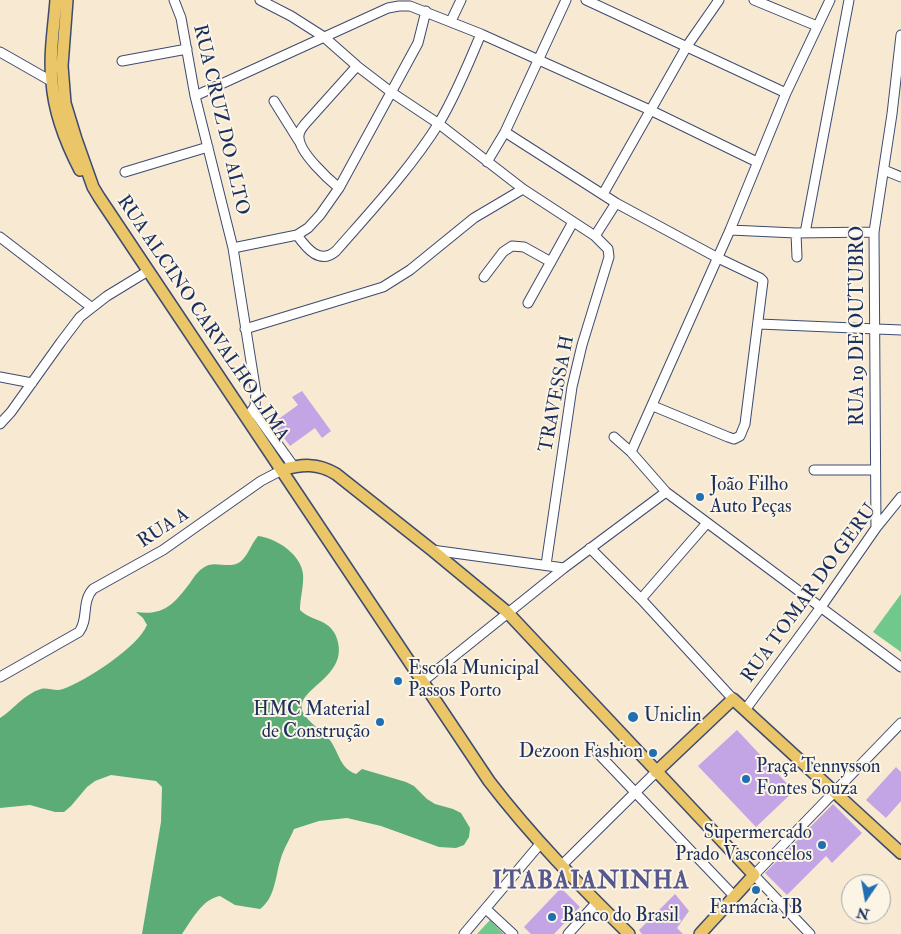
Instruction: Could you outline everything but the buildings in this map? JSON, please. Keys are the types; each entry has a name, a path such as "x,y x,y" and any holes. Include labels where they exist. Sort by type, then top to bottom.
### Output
{"main road":[{"name":"RUA ALCINO CARVALHO LIMA","path":"56,0 51,81 63,133 83,175 148,271 250,414 282,470 489,781 540,844 629,934"},
{"name":"RUA ALCINO CARVALHO LIMA","path":"67,0 62,66 65,103 93,188"},
{"path":"282,470 294,466 311,465 328,469 432,550 507,612 754,875 700,934"},
{"path":"656,772 733,699 901,853"}],"street":[{"name":"RUA CRUZ DO ALTO","path":"182,0 176,4 187,49 195,96 233,248 256,392 256,400 250,414"},
{"path":"260,0 291,16 324,37 391,92 438,124 523,189 595,236 616,203"},
{"path":"451,21 461,0"},
{"path":"488,162 505,132 566,0"},
{"path":"586,0 786,93"},
{"path":"603,194 687,46 719,0"},
{"path":"754,0 817,26"},
{"path":"631,452 718,258 786,93 830,0"},
{"path":"796,257 849,0"},
{"path":"195,96 388,8 410,6 451,21 539,60 650,110 757,162"},
{"path":"233,248 297,235 308,228 320,215 339,188 418,43 426,11"},
{"path":"297,235 305,247 314,254 324,257 332,254 388,191 438,124 481,34"},
{"name":"RUA 19 DE OUTUBRO","path":"876,528 874,232 901,35"},
{"path":"122,61 187,49"},
{"path":"0,52 51,81"},
{"path":"299,141 301,128 357,66"},
{"path":"274,101 317,167 339,188"},
{"path":"505,132 616,203 718,258 762,279 764,284 759,324 744,430 740,436 734,439 728,438 653,406"},
{"path":"125,172 208,147"},
{"path":"884,170 901,177"},
{"path":"245,329 383,287 410,270 474,218 523,189"},
{"path":"528,303 573,222"},
{"path":"730,230 801,233 874,232"},
{"name":"TRAVESSA H","path":"546,565 572,387 582,345 608,257 608,249 595,236"},
{"path":"0,238 91,307"},
{"path":"484,277 503,252 512,246 524,247 551,262"},
{"path":"0,424 11,412 70,328 91,307 148,271"},
{"path":"759,324 901,330"},
{"path":"0,377 32,383"},
{"path":"250,414 294,466"},
{"path":"614,438 631,452 666,492 901,667"},
{"name":"RUA A","path":"0,677 76,634 83,626 87,597 93,589 163,550 261,482 282,470"},
{"path":"814,470 875,470"},
{"path":"422,682 507,612 666,492"},
{"name":"RUA TOMAR DO GERU","path":"745,710 821,607 876,528 901,497"},
{"path":"641,599 707,523"},
{"path":"590,548 641,599 733,699"},
{"path":"432,550 564,568"},
{"path":"810,934 754,875 901,723"},
{"path":"592,747 734,896"},
{"path":"561,866 656,772"},
{"path":"464,934 540,844"},
{"path":"568,934 597,902"},
{"path":"486,909 513,934"}],"green space":[{"path":"258,536 265,537 287,548 298,560 303,574 300,610 329,626 336,636 339,651 336,663 329,673 305,697 302,705 304,714 329,739 346,768 350,771 356,774 362,769 414,786 435,804 461,813 470,828 469,837 464,845 456,848 439,847 381,826 347,818 319,821 294,829 282,854 272,892 260,909 235,905 220,896 208,901 203,906 182,934 142,934 161,822 162,787 156,781 111,775 95,781 87,787 64,812 55,812 30,805 0,808 0,718 35,691 44,689 58,690 73,685 123,653 142,634 147,625 136,612 154,612 168,607 179,597 197,573 207,565 231,565 240,562"},
{"path":"901,594 901,652 873,632"},
{"path":"490,920 504,934 477,934"}],"place":[{"name":"João Filho Auto Peças","path":"700,497"},
{"name":"Escola Municipal Passos Porto","path":"398,681"},
{"name":"Uniclin","path":"633,717"},
{"name":"HMC Material de Construção","path":"380,722"},
{"name":"Dezoon Fashion","path":"653,753"},
{"name":"Praça Tennysson Fontes Souza","path":"746,779"},
{"name":"Supermercado Prado Vasconcelos","path":"822,845"},
{"name":"Farmácia JB","path":"756,890"},
{"name":"Banco do Brasil","path":"552,917"}],"district":[{"name":"ITABAIANINHA","path":"591,883"}]}
